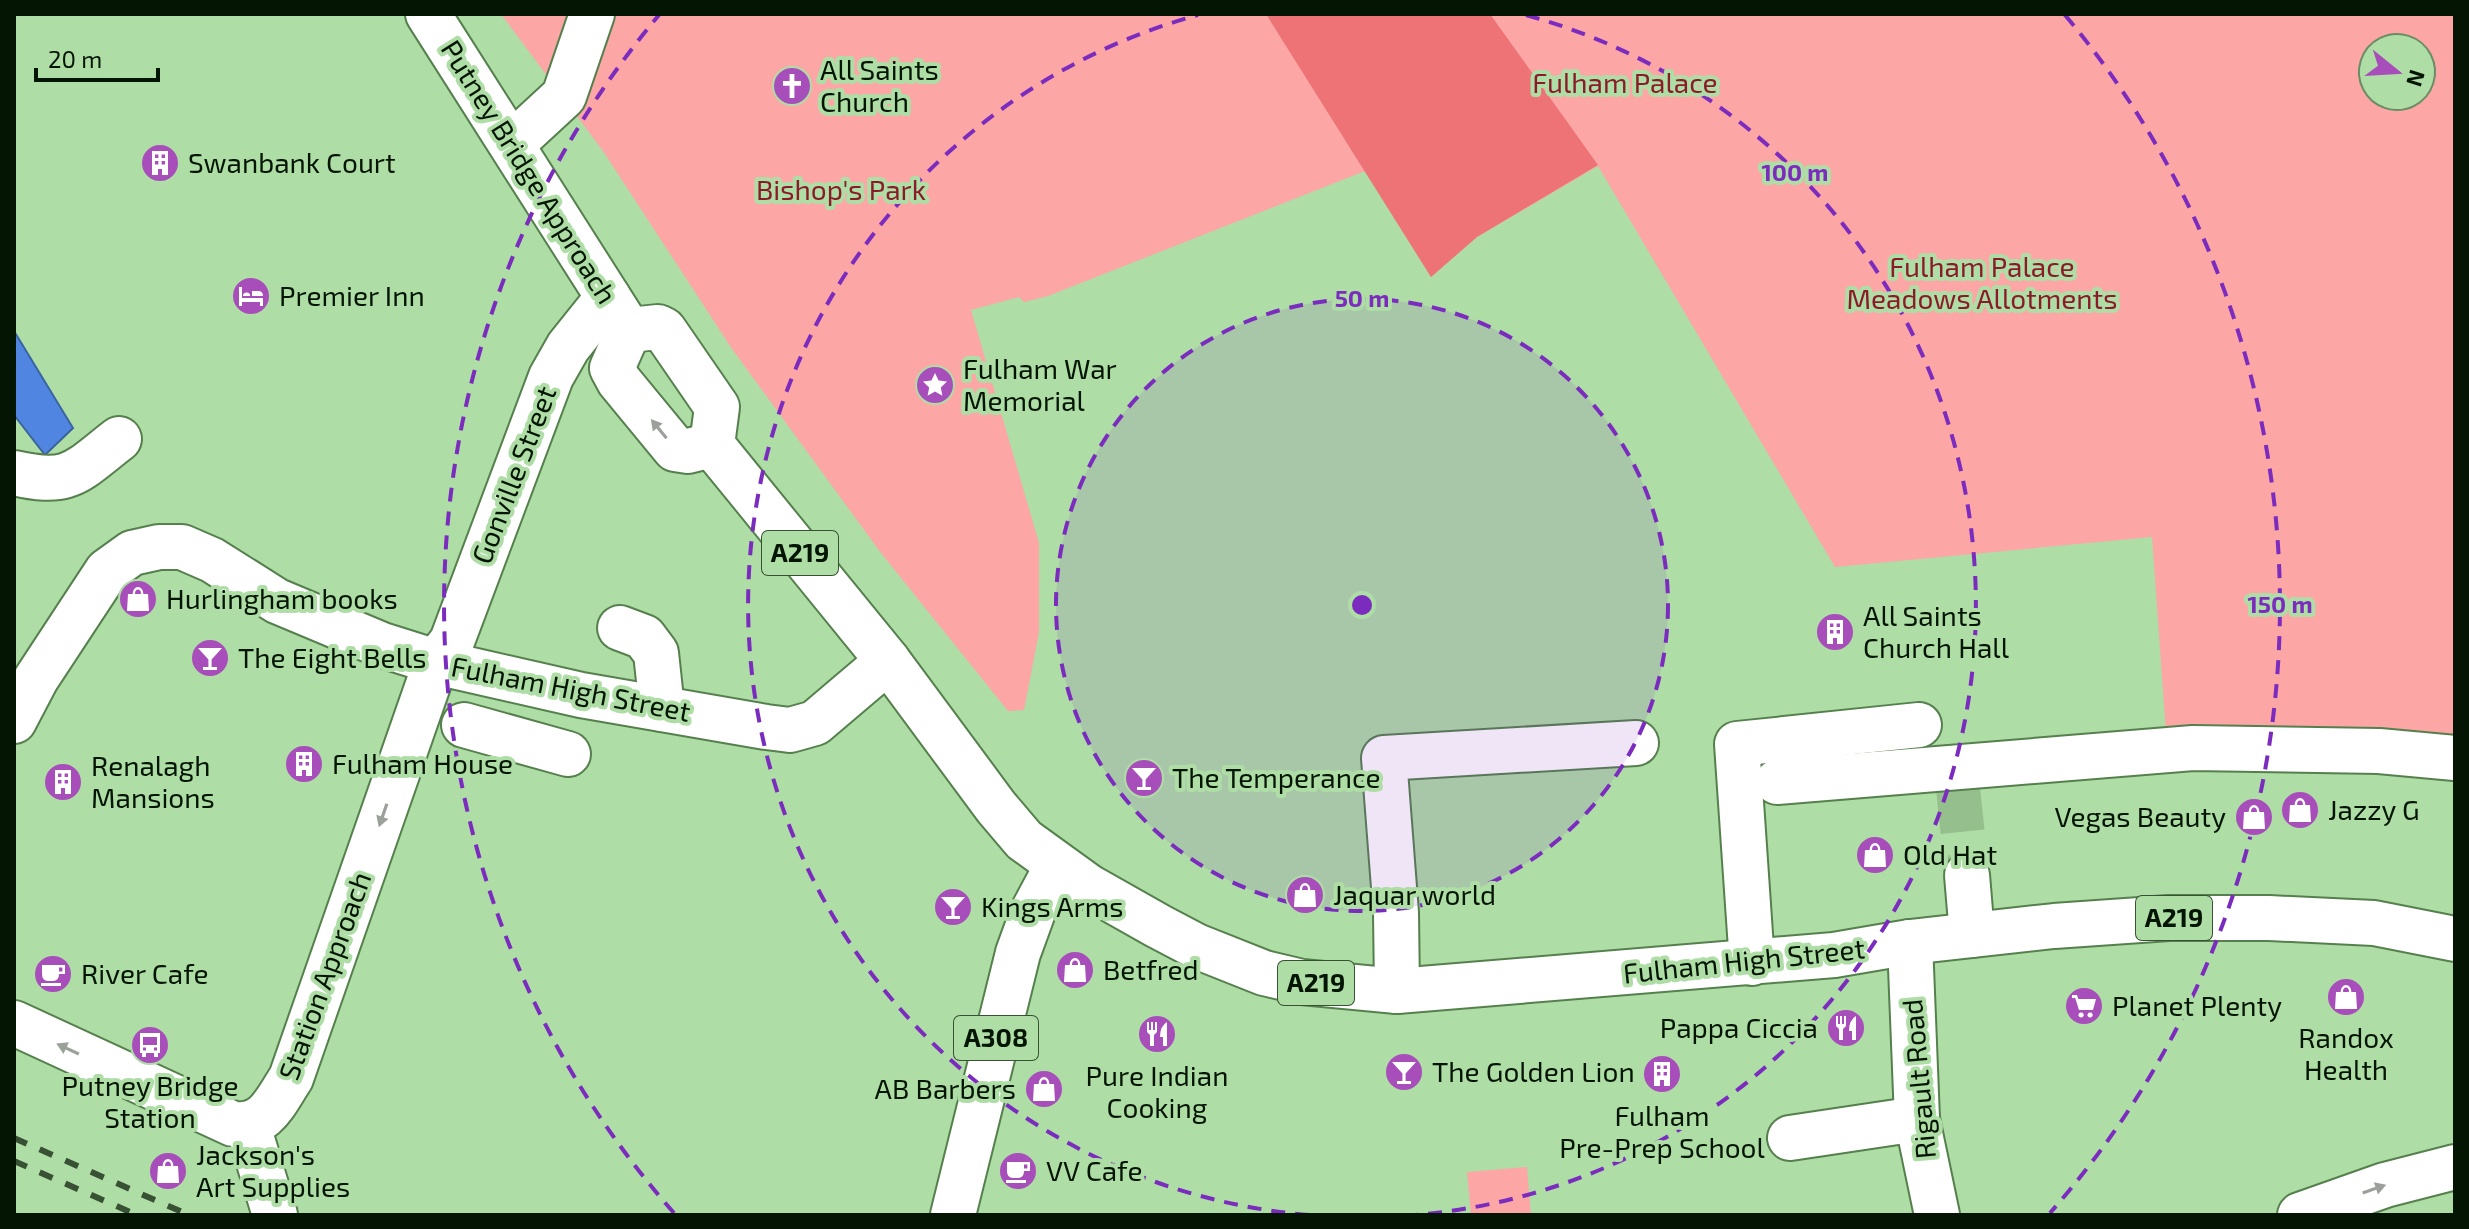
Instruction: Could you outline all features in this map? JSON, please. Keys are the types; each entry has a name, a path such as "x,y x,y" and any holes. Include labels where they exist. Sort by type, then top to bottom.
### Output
{"main road":[{"name":"Putney Bridge Approach","path":"428,14 618,314 612,368 619,381 675,449 688,451 712,445 717,407 664,330 618,314"},
{"path":"512,144 564,96 592,14"},
{"name":"Gonville Street","path":"436,662 452,641 551,377 568,347 618,314"},
{"path":"14,473 36,478 69,477 119,439"},
{"name":"A219","path":"712,445 888,661 996,807 1024,840 1057,866"},
{"name":"Fulham High Street","path":"14,721 36,679 107,571 132,553 159,547 182,547 192,551 277,601 382,645 436,662 581,695 790,730 815,723 888,661"},
{"path":"620,628 644,637 656,653 662,709"},
{"name":"Station Approach","path":"248,1126 267,1115 291,1078 436,662"},
{"path":"464,725 568,754"},
{"path":"1752,963 1737,744 1919,725"},
{"path":"1397,991 1396,913 1384,758 1636,743"},
{"path":"1777,782 1957,777 2193,748 2379,751 2455,758"},
{"name":"Fulham High Street","path":"1057,866 1196,946 1264,973 1302,982 1397,991 1752,963 1834,955 1972,935 2169,918 2269,918 2374,923 2455,939"},
{"name":"A308","path":"953,1215 1018,953 1034,909 1057,866"},
{"path":"1967,875 1972,935"},
{"name":"Rigault Road","path":"1910,942 1917,1119 1937,1215"},
{"path":"14,1023 190,1106 233,1124 248,1126 275,1215"},
{"path":"1790,1138 1917,1119"},
{"path":"2300,1215 2385,1185 2455,1167"}],"green space":[{"path":"501,14 2455,14 2455,736 2251,730 2166,733 2152,537 1835,567 1598,166 1477,237 1431,277 1365,171 1048,296 1024,302 1019,297 971,310 1039,543 1039,632 1024,710 1008,711 881,553 732,349 603,151"},
{"path":"1527,1167 1531,1215 1471,1215 1467,1172"}],"shaded area":[{"path":"1266,14 1490,14 1598,165 1477,237 1431,277"}],"water":[{"path":"14,331 73,428 45,455 14,415"}],"tunnel":[{"path":"1958,788 1967,875"}],"railway":[{"path":"14,1138 189,1215"},
{"path":"14,1161 137,1215"}],"place":[{"name":"All Saints Church","path":"792,86"},
{"name":"Swanbank Court","path":"160,163"},
{"name":"Premier Inn","path":"251,296"},
{"name":"Fulham War Memorial","path":"935,385"},
{"name":"Hurlingham books","path":"138,599"},
{"name":"All Saints Church Hall","path":"1835,632"},
{"name":"The Eight Bells","path":"210,658"},
{"name":"Fulham House","path":"304,764"},
{"name":"The Temperance","path":"1144,778"},
{"name":"Renalagh Mansions","path":"63,782"},
{"name":"Jazzy G","path":"2300,810"},
{"name":"Vegas Beauty","path":"2254,817"},
{"name":"Old Hat","path":"1875,855"},
{"name":"Jaquar world","path":"1305,895"},
{"name":"Kings Arms","path":"953,907"},
{"name":"Betfred","path":"1075,970"},
{"name":"River Cafe","path":"53,974"},
{"name":"Randox Health","path":"2346,997"},
{"name":"Planet Plenty","path":"2084,1006"},
{"name":"Pappa Ciccia","path":"1846,1028"},
{"name":"Pure Indian Cooking","path":"1157,1034"},
{"name":"Putney Bridge Station","path":"150,1045"},
{"name":"The Golden Lion","path":"1404,1072"},
{"name":"Fulham Pre-Prep School","path":"1662,1074"},
{"name":"AB Barbers","path":"1044,1089"},
{"name":"Jackson's Art Supplies","path":"168,1171"},
{"name":"VV Cafe","path":"1018,1171"}],"park label":[{"name":"Fulham Palace","path":"1625,83"},
{"name":"Bishop's Park","path":"841,190"},
{"name":"Fulham Palace Meadows Allotments","path":"1982,283"}]}
